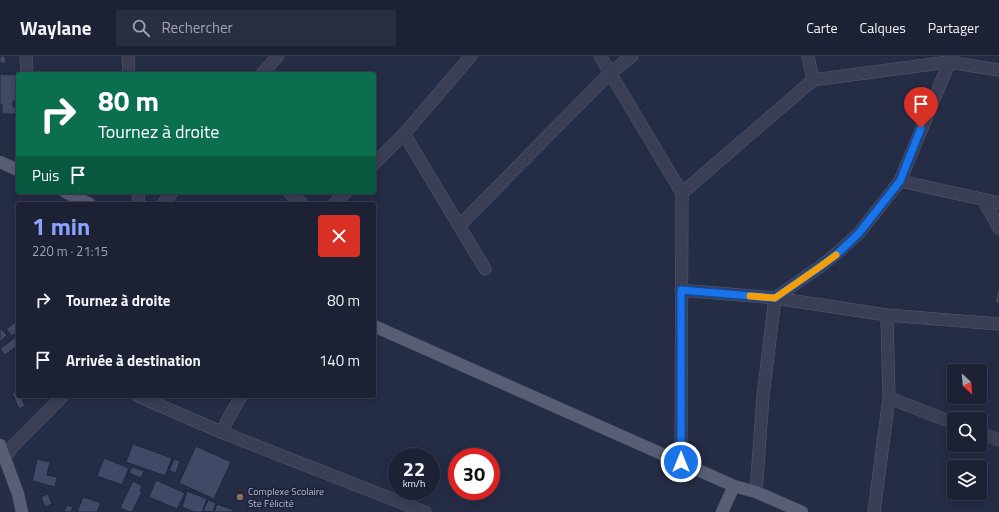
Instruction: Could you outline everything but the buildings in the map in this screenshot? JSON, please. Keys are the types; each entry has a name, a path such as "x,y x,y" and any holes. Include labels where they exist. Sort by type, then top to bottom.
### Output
{"main road":[{"path":"0,162 16,169"},
{"path":"69,194 86,202"},
{"path":"376,327 734,486 756,492 802,512"},
{"path":"0,445 3,459 18,494 22,512"},
{"path":"722,512 734,486"}],"street":[{"path":"26,56 27,72"},
{"path":"128,56 129,72"},
{"path":"264,72 278,56"},
{"path":"376,162 404,134 471,56"},
{"path":"600,56 682,193 681,462"},
{"path":"459,226 610,73 632,56"},
{"path":"808,56 813,80"},
{"path":"682,193 813,80 950,59 999,70"},
{"path":"756,492 763,396 775,298 837,254 859,233 900,181 950,59"},
{"path":"404,134 485,269"},
{"path":"900,181 984,201 999,203"},
{"path":"291,194 300,202"},
{"path":"336,202 344,194"},
{"path":"984,201 999,228"},
{"path":"681,290 775,298 887,315 999,324"},
{"path":"874,512 889,398 887,315"},
{"path":"3,459 13,446 61,398"},
{"path":"143,398 221,432 425,512"},
{"path":"221,432 241,398"},
{"path":"889,398 947,420"},
{"path":"987,436 999,440"}],"slow traffic":[{"path":"750,296 775,298 836,255"}],"place":[{"name":"Complexe Scolaire Ste Félicité","path":"240,497"}],"route":[{"path":"681,462 681,290 775,298 837,254 859,233 900,181 921,128"}]}
